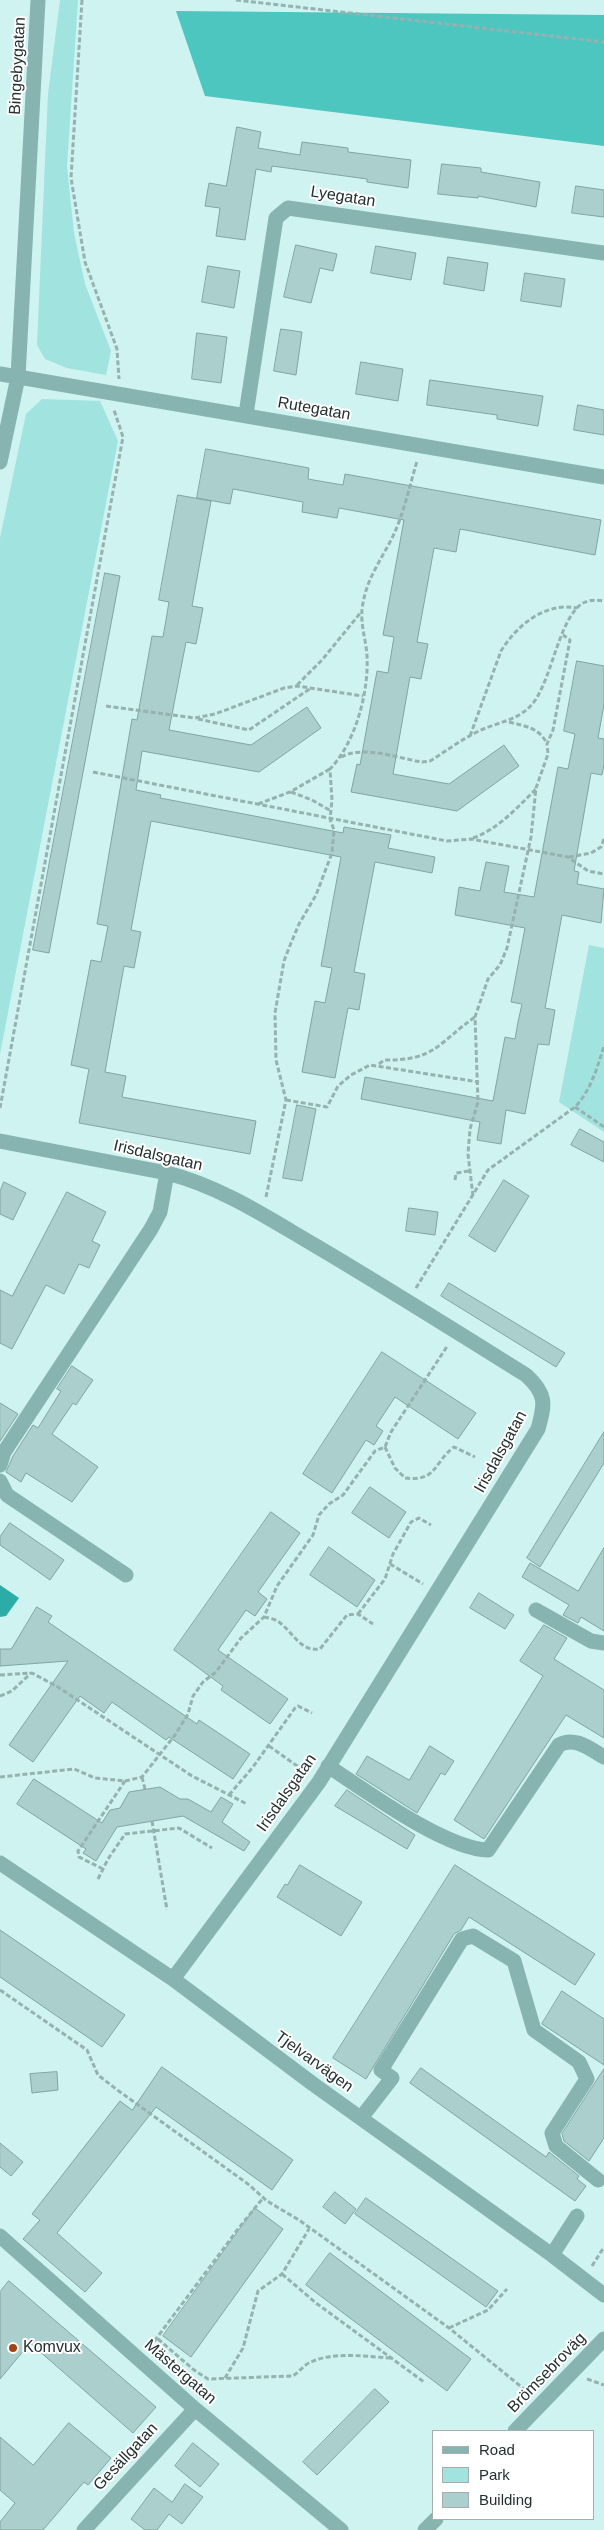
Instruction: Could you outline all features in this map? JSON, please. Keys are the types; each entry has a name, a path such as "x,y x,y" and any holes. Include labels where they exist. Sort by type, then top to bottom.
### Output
{"street":[{"name":"Bingebygatan","path":"0,462 18,377 38,0"},
{"name":"Lyegatan","path":"246,414 276,218 288,208 604,253"},
{"name":"Rutegatan","path":"0,374 246,414 604,476"},
{"name":"Irisdalsgatan","path":"0,1141 167,1173 192,1179 230,1195 457,1332 537,1384 543,1395 543,1411 533,1437 319,1782 173,1979"},
{"path":"0,1465 4,1452 160,1212 167,1173"},
{"path":"0,1480 1,1486 7,1495 126,1575"},
{"path":"536,1610 591,1641 604,1643"},
{"path":"328,1766 401,1813 459,1845 474,1850 488,1850 559,1745 565,1741 575,1741 604,1757"},
{"name":"Tjelvarvägen","path":"0,1863 173,1979 361,2118 552,2255 604,2295"},
{"path":"361,2118 392,2078 381,2070 412,2019 462,1939 473,1936 514,1962 534,2030 579,2062 587,2079 552,2133 556,2146 598,2180"},
{"path":"552,2255 577,2216"},
{"name":"Mästergatan","path":"0,2236 195,2409 341,2530"},
{"name":"Brömsebroväg","path":"516,2430 604,2339"},
{"name":"Gesällgatan","path":"84,2530 195,2409"}],"path":[{"path":"0,1108 123,437 112,402 119,393 118,349 85,262 77,224 71,178 71,150 82,0"},
{"path":"236,0 604,42"},
{"path":"341,758 356,726 363,696 367,656 362,630 362,610 371,576 394,533 421,445"},
{"path":"258,805 290,792 330,769 341,758 351,752 362,751 422,762 430,761 470,736 494,725 508,722 529,709 536,698 563,635 577,608 595,599 604,601"},
{"path":"470,736 501,651 509,639 530,620 550,609 562,605 577,608"},
{"path":"297,686 322,660 362,610"},
{"path":"547,744 553,730 570,640 563,635"},
{"path":"194,718 215,714 284,688 297,686 363,696"},
{"path":"106,706 194,718 249,730 311,688"},
{"path":"473,1196 469,1171 470,1129 478,1102 479,1082 475,1017 488,979 500,965 507,948 532,828 536,788 548,754 543,734 533,728 508,722"},
{"path":"263,1215 272,1158 286,1100 276,1060 275,1013 284,961 291,943 316,895 332,853 334,830 330,819 330,769"},
{"path":"93,772 447,841 471,839 487,833 536,788"},
{"path":"290,792 312,800 331,811"},
{"path":"471,839 568,857 591,852 601,847 604,839"},
{"path":"568,857 588,871 604,874"},
{"path":"379,1064 384,1060 404,1060 429,1053 475,1017"},
{"path":"408,1302 488,1170 498,1160 575,1107 584,1097 594,1078 604,1046"},
{"path":"286,1100 327,1107 338,1086 351,1075 370,1065 379,1064 399,1070 479,1082"},
{"path":"575,1107 604,1127"},
{"path":"455,1180 456,1173 469,1171"},
{"path":"0,1777 74,1769 95,1778 125,1781 142,1777 188,1714 193,1696 203,1682 216,1672 241,1638 264,1617 277,1586 313,1535 319,1515 329,1504 343,1495 376,1452 385,1447 391,1432 457,1332"},
{"path":"385,1447 394,1468 405,1478 424,1478 432,1474 454,1446 475,1457"},
{"path":"358,1614 385,1580 392,1554 412,1522 419,1518 430,1525"},
{"path":"390,1564 437,1593"},
{"path":"264,1617 278,1621 304,1647 316,1650 320,1649 347,1615 358,1614 373,1624"},
{"path":"0,1696 12,1691 32,1673"},
{"path":"0,1675 32,1673 58,1687 192,1776 247,1804"},
{"path":"230,1795 269,1746 295,1708 298,1706 304,1707 312,1713"},
{"path":"269,1746 319,1782"},
{"path":"142,1777 145,1789"},
{"path":"103,1870 79,1857 78,1851 125,1781"},
{"path":"152,1821 167,1910"},
{"path":"98,1879 125,1834 179,1828 212,1848"},
{"path":"0,1990 87,2050 98,2075 248,2184 263,2198 309,2228 449,2328 515,2380 541,2404"},
{"path":"139,2359 158,2339 238,2228 263,2198"},
{"path":"224,2378 243,2348 258,2290 282,2274 309,2228"},
{"path":"584,2280 604,2247"},
{"path":"282,2274 316,2303 424,2382"},
{"path":"449,2328 488,2310 507,2289"},
{"path":"158,2339 194,2370 208,2379 293,2376 309,2362 323,2358 350,2356 392,2358"}],"green space":[{"path":"60,0 78,0 67,166 74,233 85,284 111,351 106,375 67,368 45,359 37,345 48,94"},
{"path":"42,399 100,401 118,441 0,1054 0,538 26,414"},
{"path":"589,945 604,948 604,1132 559,1102"}],"shaded area":[{"path":"176,11 604,15 604,146 205,96"},
{"path":"0,1585 19,1598 6,1616 0,1617"}],"building":[{"path":"237,127 261,132 258,148 300,155 302,142 348,148 348,152 411,160 408,188 367,182 367,179 272,166 271,172 256,169 245,240 216,236 220,208 205,206 209,183 226,186"},
{"path":"442,164 481,168 481,172 540,182 536,207 478,196 478,198 438,194"},
{"path":"576,186 604,190 604,217 572,213"},
{"path":"296,245 337,254 333,271 320,268 311,303 284,297"},
{"path":"376,246 416,253 411,280 371,273"},
{"path":"448,257 488,263 484,291 444,284"},
{"path":"208,266 240,271 234,308 202,302"},
{"path":"525,273 565,279 561,307 521,301"},
{"path":"281,329 302,332 296,375 274,371"},
{"path":"197,333 227,337 221,383 192,379"},
{"path":"361,362 403,369 398,401 356,394"},
{"path":"430,380 543,396 538,426 497,419 497,415 427,405"},
{"path":"578,405 604,410 604,435 574,430"},
{"path":"206,449 309,468 308,479 343,485 345,474 601,520 595,555 460,529 456,552 434,548 417,642 428,644 421,679 410,677 393,774 449,784 504,745 519,766 457,811 351,792 357,764 360,765 377,671 388,673 394,637 383,635 404,520 339,508 337,518 302,512 303,502 233,489 230,504 197,498"},
{"path":"178,495 211,501 192,606 203,608 196,644 186,642 169,730 251,745 307,707 321,728 259,772 142,751 136,790 161,795 160,798 343,833 344,827 391,835 388,848 435,857 432,873 375,862 354,972 365,974 359,1010 348,1008 335,1078 302,1072 315,1001 325,1003 332,968 321,966 341,857 151,821 131,930 141,932 134,968 124,966 105,1072 126,1076 122,1097 256,1121 250,1154 79,1123 89,1069 71,1065 91,960 101,962 108,926 97,924 132,719 137,720 152,636 163,637 169,602 159,600"},
{"path":"105,573 120,576 49,953 33,950"},
{"path":"577,661 604,666 604,704 598,738 604,739 604,764 602,775 591,773 574,871 579,872 577,884 604,889 601,923 562,915 545,1008 555,1010 549,1045 538,1044 525,1114 506,1110 501,1144 477,1140 480,1122 361,1099 365,1077 493,1101 505,1037 515,1039 522,1004 511,1002 525,928 455,915 459,887 480,891 486,862 509,866 504,892 534,897 558,767 568,769 575,734 564,731"},
{"path":"297,1105 316,1109 302,1181 283,1178"},
{"path":"580,1129 604,1142 604,1162 571,1145"},
{"path":"504,1180 529,1196 495,1252 469,1236"},
{"path":"4,1182 26,1193 13,1220 0,1214 0,1192"},
{"path":"67,1192 106,1212 92,1241 100,1245 89,1268 79,1264 64,1294 46,1285 12,1349 0,1343 0,1290 12,1296"},
{"path":"409,1208 438,1212 435,1235 406,1231"},
{"path":"449,1283 565,1353 556,1367 441,1296"},
{"path":"382,1352 476,1413 458,1439 395,1397 376,1426 383,1431 374,1445 366,1440 332,1493 303,1474"},
{"path":"72,1366 93,1380 76,1405 73,1403 52,1434 98,1467 72,1502 26,1473 21,1482 6,1472 13,1456 33,1425 38,1428 61,1391 57,1389"},
{"path":"0,1403 18,1414 0,1441"},
{"path":"604,1432 604,1463 540,1567 527,1558"},
{"path":"370,1487 406,1512 389,1538 352,1513"},
{"path":"271,1512 300,1533 258,1592 267,1599 255,1616 246,1610 218,1650 288,1699 270,1724 221,1690 223,1686 174,1650"},
{"path":"10,1523 64,1560 50,1580 0,1545 0,1537"},
{"path":"329,1547 375,1580 357,1607 310,1575"},
{"path":"604,1548 604,1631 581,1617 578,1623 563,1615 569,1605 522,1577 530,1563 578,1591"},
{"path":"479,1593 514,1615 505,1629 470,1608"},
{"path":"37,1607 52,1616 48,1622 197,1724 199,1720 250,1754 233,1779 169,1737 166,1740 112,1702 104,1713 80,1696 33,1762 9,1745 68,1661 0,1666 0,1649 11,1649"},
{"path":"544,1625 567,1638 554,1659 604,1690 604,1738 566,1715 484,1839 454,1820 543,1676 520,1661"},
{"path":"430,1746 454,1761 445,1775 441,1773 417,1813 356,1774 367,1756 409,1780"},
{"path":"34,1779 102,1823 110,1810 120,1808 129,1792 160,1787 180,1799 188,1799 211,1812 221,1797 233,1804 222,1822 250,1842 244,1851 183,1816 117,1827 96,1861 83,1853 86,1849 17,1804"},
{"path":"347,1790 415,1835 407,1849 335,1806"},
{"path":"300,1865 362,1902 341,1936 277,1897"},
{"path":"455,1865 595,1954 575,1985 469,1917 461,1930 454,1934 366,2079 333,2058"},
{"path":"0,1930 125,2015 102,2047 0,1977"},
{"path":"562,1991 604,2019 604,2065 542,2024"},
{"path":"162,2067 293,2160 272,2190 156,2107 57,2233 102,2273 85,2292 23,2239 40,2220 32,2214 120,2101 132,2110"},
{"path":"421,2068 546,2157 549,2152 579,2176 577,2179 586,2186 575,2201 410,2083"},
{"path":"604,2069 604,2138 589,2161 564,2141 562,2134"},
{"path":"57,2072 58,2090 32,2093 30,2074"},
{"path":"0,2143 23,2162 11,2176 0,2167"},
{"path":"335,2192 356,2209 345,2224 323,2207"},
{"path":"366,2198 498,2291 486,2307 355,2214"},
{"path":"255,2208 283,2229 191,2357 163,2336"},
{"path":"330,2253 471,2359 447,2391 306,2285"},
{"path":"9,2281 156,2407 133,2433 30,2343 0,2379 0,2292"},
{"path":"375,2389 389,2402 317,2475 303,2462"},
{"path":"69,2423 111,2458 88,2485 84,2482 43,2530 0,2530 0,2522 15,2503 0,2490 0,2437 33,2465"},
{"path":"193,2443 219,2464 200,2487 175,2466"},
{"path":"185,2484 203,2497 182,2524 169,2514 157,2530 145,2530 131,2519 154,2488 172,2502"}],"place":[{"name":"Komvux","path":"13,2348"}]}
